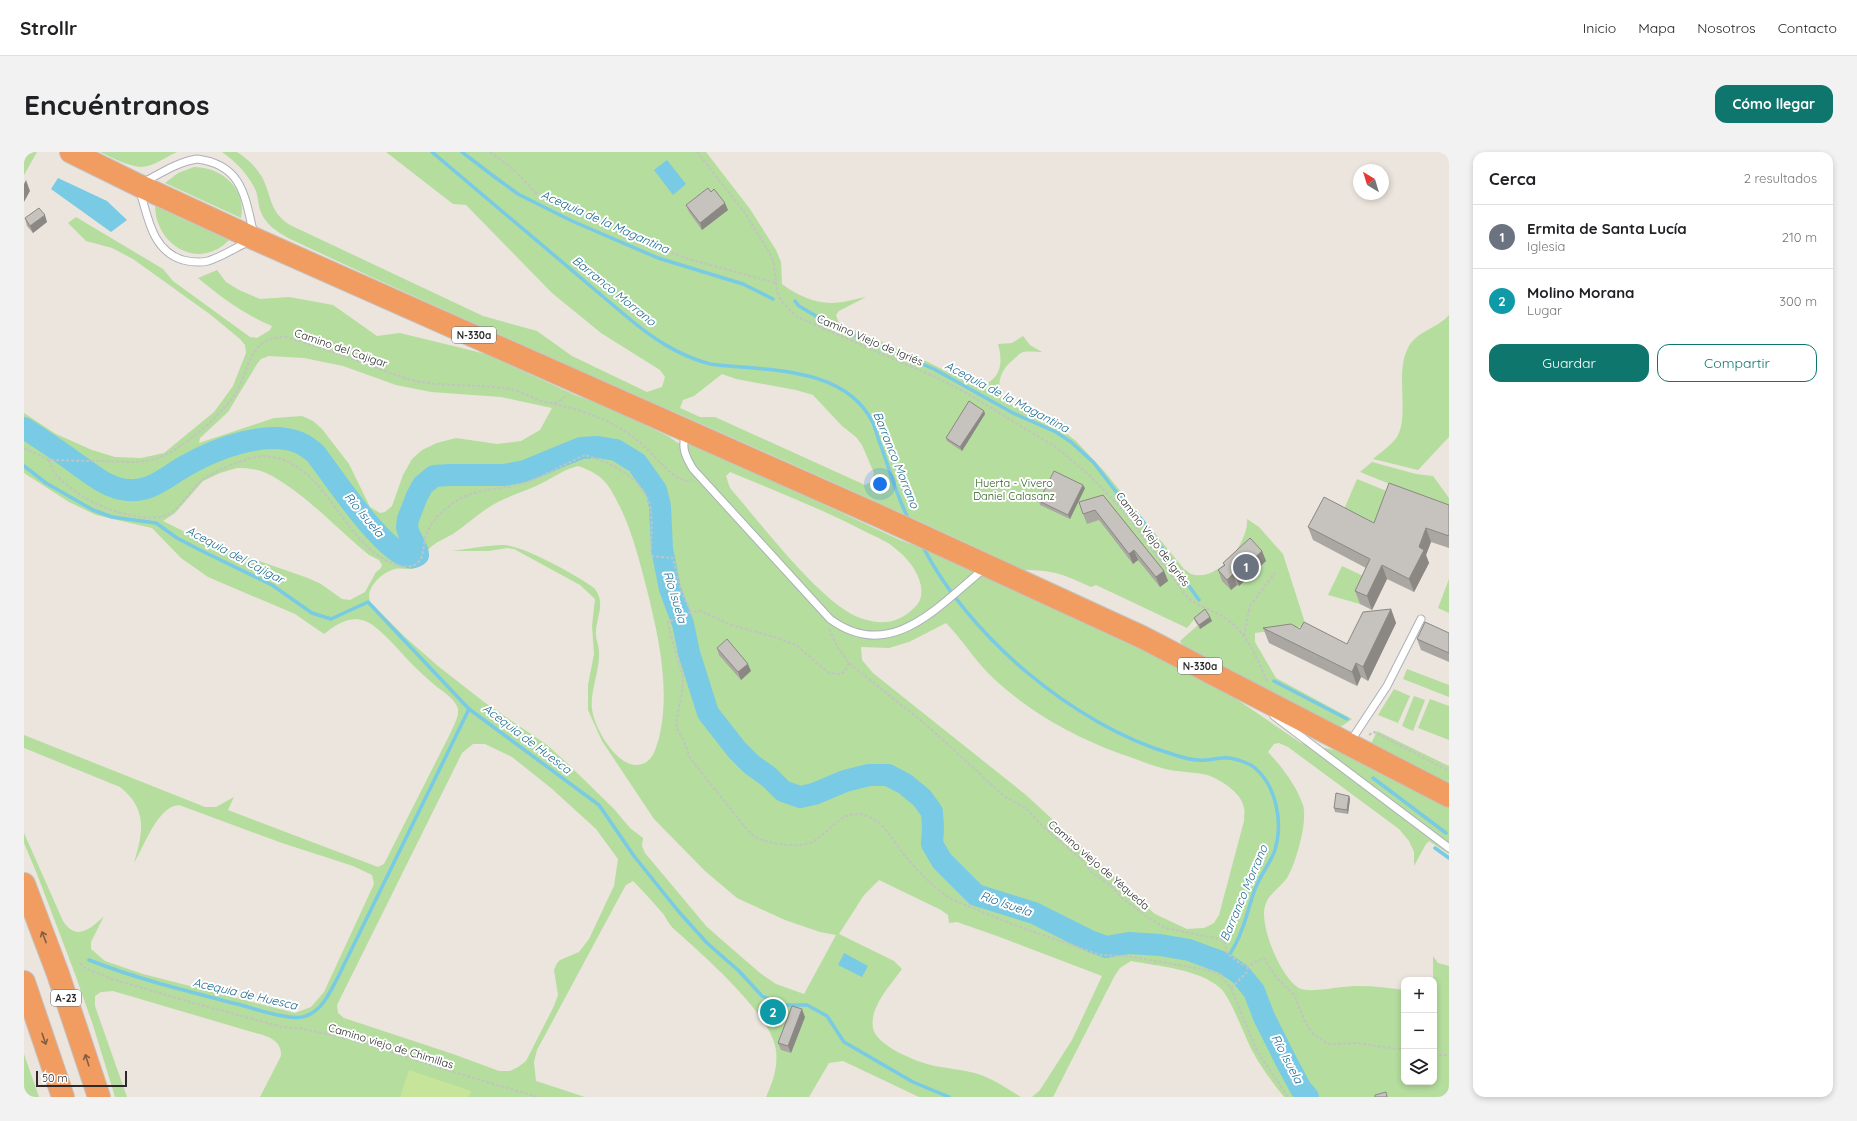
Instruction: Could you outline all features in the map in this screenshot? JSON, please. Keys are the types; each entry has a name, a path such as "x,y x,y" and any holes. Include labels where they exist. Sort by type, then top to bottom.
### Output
{"highway":[{"name":"N-330a","path":"70,152 255,239 578,381 988,565 1142,637 1276,706 1352,737 1449,796"},
{"name":"A-23","path":"24,884 58,974 99,1097"},
{"path":"24,982 63,1097"}],"lane":[{"path":"197,159 217,163 234,176 241,185 255,239 208,261 197,262 178,258 169,254 151,232 138,185 187,161 197,159"},
{"path":"686,430 682,444 685,456 699,476 830,618 846,629 862,634 877,636 894,634 908,628 936,608 988,565"},
{"path":"1352,737 1390,681 1421,619"},
{"path":"1240,687 1279,720 1449,848"}],"path":[{"path":"490,152 513,169 536,193 635,240 689,259 776,283"},
{"name":"Camino Viejo de Igriés","path":"697,152 745,213 770,254 774,264 776,283 781,301 797,317 933,376 963,391 1057,448 1088,474 1124,511 1187,597 1195,604 1225,618 1244,636 1261,666 1276,706"},
{"name":"Camino del Cajigar","path":"24,448 49,460 147,461 161,457 195,434 226,407 235,394 256,350 274,337 286,337 355,359 399,377 442,384 511,389 553,404"},
{"path":"553,404 561,401 578,381"},
{"path":"553,404 597,418 618,427 637,439 667,469 682,481 687,482 699,476"},
{"path":"49,460 50,466 57,477 92,502 112,511 130,516 156,517 174,511 198,483 209,475 262,456 281,459 299,468 313,480 350,529 377,555 398,566 411,566 416,564 422,558 425,536 432,523 453,502 464,495 524,483 547,474 585,454 604,460 631,477 647,497 650,506 651,556 672,558 680,591 691,612"},
{"path":"1244,636 1250,606 1275,573"},
{"path":"849,663 844,672 840,674 829,673 796,646 788,642 731,625 701,611 691,612 668,622 682,676 682,692 676,723 678,731 683,738 690,758 748,831 756,838 781,845 797,845 813,842 848,815 864,815 882,825 915,867 933,885 951,899 1012,924 1100,955 1127,956 1207,970 1219,974 1231,988 1257,1051 1288,1097"},
{"name":"Camino viejo de Yéqueda","path":"830,618 829,625 832,638 849,663 930,728 1004,796 1027,809 1040,824 1082,860 1092,872 1110,886 1122,898 1165,928 1224,940 1227,953 1241,964 1248,966"},
{"path":"1352,737 1367,737 1374,732 1449,771"},
{"path":"1231,988 1247,972 1248,966 1264,958 1276,977 1295,996 1304,1020 1312,1033 1328,1044 1357,1043 1401,1050"},
{"name":"Camino viejo de Chimillas","path":"80,963 85,968 112,979 190,1002 282,1027 304,1029 357,1041 453,1072 538,1097"},
{"path":"1437,1055 1449,1055"}],"green space":[{"path":"24,152 37,152 24,175"},
{"path":"100,152 177,152 155,163 137,167 126,164"},
{"name":"Huerta - Vivero Daniel Calasanz","path":"222,152 237,152 254,166 262,177 278,215 290,225 483,316 537,331 572,356 647,392 662,387 665,377 660,370 601,333 552,293 466,205 453,204 386,152 706,152 750,209 776,250 781,262 782,284 805,297 825,303 866,297 839,311 836,315 838,321 843,325 926,361 977,387 991,381 998,371 1000,365 1000,352 998,344 1012,343 1023,336 1030,345 1042,352 1023,352 1008,364 1004,369 999,385 1003,397 1007,402 1063,431 1076,441 1104,471 1184,569 1190,574 1201,575 1221,567 1230,558 1243,539 1247,519 1259,527 1283,554 1306,626 1255,633 1255,642 1276,678 1352,719 1339,728 1183,646 1180,641 1198,625 1201,629 1197,616 1187,628 1096,585 1091,587 1066,576 1052,572 1024,570 933,527 380,281 288,238 275,230 268,223 260,210 257,194 252,183 241,168","holes":["722,374 736,379 796,390 813,395 842,426 856,437 862,445 874,473 871,482 865,485 715,417 700,417 680,408 683,400 694,396"]},
{"path":"194,167 214,171 230,181 240,197 242,207 241,218 165,183 178,173"},
{"path":"155,206 229,240 217,249 205,253 193,253 181,250 171,243 163,233 157,220"},
{"path":"76,217 163,269 173,281 250,337 257,338 270,330 272,326 252,317 215,292 198,278 217,270 226,282 239,290 260,299 289,297 333,305 377,336 400,333 486,354 575,395 605,406 668,436 678,443 694,444 900,540 937,554 1158,656 1232,696 1301,743 1344,752 1449,807 1449,854 1429,841 1414,866 1414,852 1409,841 1399,829 1288,747 1279,743 1274,744 1268,752 1293,783 1303,805 1304,812 1303,831 1294,863 1287,878 1274,891 1265,906 1265,926 1280,964 1294,984 1301,989 1313,990 1359,986 1401,990 1401,1085 1437,1085 1437,977 1433,977 1433,956 1438,963 1449,966 1449,1097 1284,1097 1257,1060 1238,1018 1224,992 1219,987 1200,976 1189,972 1131,961 1120,968 1114,977 1053,1097 1032,1097 1040,1090 1072,1040 1102,976 957,922 949,923 948,915 941,910 879,880 864,895 839,934 894,961 902,969 887,989 874,1012 873,1028 876,1034 888,1046 913,1059 934,1066 968,1071 981,1075 997,1082 1021,1097 919,1097 843,1061 829,1063 809,1097 766,1097 771,1086 776,1062 776,1050 772,1036 762,1020 734,986 718,969 672,927 664,915 633,881 626,885 622,892 537,1050 534,1062 536,1081 585,1097 260,1097 281,1056 279,1046 272,1039 263,1035 113,991 101,992 95,996 95,1006 127,1097 115,1097 93,1025 75,974 24,843 24,833 63,921 68,927 73,931 83,931 94,926 104,916 91,942 91,949 105,961 143,974 295,1013 311,1007 324,992 374,884 372,875 353,866 282,843 179,805 171,807 158,819 134,863 140,842 141,822 135,804 129,795 120,787 24,748 24,735 205,807 216,807 234,797 228,810 378,867 384,864 451,732 457,718 458,709 455,702 449,696 422,674 385,635 371,624 359,619 348,620 338,624 324,634 295,614 208,577 181,558 152,528 96,515 69,502 24,473 24,413 56,434 92,450 115,457 141,458 164,453 214,412 233,386 246,353 245,345 240,339 211,315 133,259 112,248 86,241 68,223","holes":["269,356 304,358 343,366 396,385 431,392 501,397 552,408 540,430 521,441 497,444 456,438 437,443 422,450 412,459 403,475 392,506 385,512 380,513 370,507 349,464 322,429 313,421 302,416 274,418 199,443 200,438 228,412 261,359","578,466 603,480 609,487 620,507 636,550 655,623 662,662 664,700 659,738 654,754 649,760 642,764 633,765 625,761 609,747 597,727 592,709 592,695 599,659 596,634 600,599 594,588 550,562 512,546 504,545 452,551 489,551 507,548 514,549 580,585 595,599 592,626 594,654 588,685 588,710 602,741 654,819 705,871 737,898 785,920 820,932 836,935 804,994 776,984 760,973 707,927 645,853 642,846 643,838 630,828 614,809 567,763 547,745 484,702 438,666 405,637 370,602 369,597 372,586 385,573 395,569 415,568 420,564 432,546 453,534 492,505 545,482 563,471","237,468 252,469 266,473 293,489 369,555 379,560 382,565 381,568 376,572 365,592 350,600 342,599 321,584 308,578 207,543 163,521 175,513 203,481 220,473","730,472 782,493 816,508 894,547 907,559 915,570 921,590 919,602 907,614 890,622 870,621 847,612 830,599 793,562 730,488 726,476","946,623 989,674 1019,700 1068,731 1103,747 1152,765 1164,769 1207,775 1230,787 1242,802 1244,821 1219,915 1214,923 1204,928 1187,929 1155,914 1026,795 873,673 862,660 861,647 889,648 909,642","473,744 485,744 512,757 551,788 596,829 618,859 614,886 589,939 579,952 560,960 557,963 554,970 558,995 554,1006 526,1061 510,1071 499,1071 453,1054 344,1018 338,1013 337,1005 462,753"]},
{"path":"1449,315 1449,437 1418,470 1373,459 1391,444 1399,433 1402,414 1402,370 1407,350 1415,338 1444,320"},
{"path":"1372,462 1416,474 1433,476 1449,498 1449,508 1360,472"},
{"path":"1357,479 1389,492 1375,527 1342,514"},
{"path":"1342,566 1372,580 1360,604 1328,595"},
{"path":"1449,579 1449,613 1438,608"},
{"path":"1407,669 1449,685 1449,697 1403,679"},
{"path":"1394,689 1410,696 1398,723 1378,715"},
{"path":"1414,696 1425,700 1413,731 1402,726"},
{"path":"1430,699 1449,706 1449,740 1418,728"},
{"path":"1377,731 1449,766 1449,785 1371,744"},
{"path":"24,1054 39,1097 24,1097"},
{"path":"409,1070 471,1091 469,1097 400,1097"}],"water":[{"path":"667,160 686,184 673,195 654,170"},
{"path":"58,178 107,201 127,220 111,232 51,189"},
{"path":"844,953 868,966 862,977 838,965"}],"building":[{"path":"708,188 711,192 714,189 725,203 700,223 686,205"},
{"path":"39,208 45,215 30,226 25,218"},
{"path":"969,401 984,411 960,447 946,438"},
{"path":"1054,471 1083,485 1068,515 1039,501"},
{"path":"1389,483 1449,505 1449,536 1426,528 1419,547 1424,550 1409,579 1382,565 1367,596 1355,591 1370,559 1308,527 1324,497 1374,523"},
{"path":"1103,495 1164,571 1156,577 1134,550 1129,554 1095,510 1083,514 1079,502"},
{"path":"1250,538 1262,551 1235,576 1233,574 1227,580 1218,570 1225,565 1223,563"},
{"path":"1205,609 1210,617 1199,625 1194,618"},
{"path":"1391,609 1363,667 1356,663 1352,672 1263,628 1291,624 1300,629 1304,622 1347,644 1363,612"},
{"path":"1425,622 1449,633 1449,653 1417,639"},
{"path":"727,639 748,664 738,672 717,648"},
{"path":"1336,793 1349,796 1347,810 1334,808"},
{"path":"792,1006 802,1009 788,1046 778,1043"},
{"path":"1386,1092 1387,1097 1375,1097 1375,1095"}],"waterway":[{"name":"Barranco Morrano","path":"432,152 645,332 665,345 687,356 710,364 778,370 801,374 823,381 843,390 860,404 873,423 897,493 909,520"},
{"name":"Acequia de la Magantina","path":"462,152 518,194 572,221 658,258 743,284 773,299"},
{"name":"Acequia de la Magantina","path":"795,301 799,306 816,316 867,341 934,369 1013,413 1056,432 1071,442 1094,463 1117,493 1142,520 1199,600"},
{"name":"Río Isuela","path":"24,428 102,481 114,487 131,490 156,484 187,465 213,452 242,442 273,438 287,439 300,443 315,453 363,517 379,535 394,549 408,557 418,555 407,527 408,519 423,485 434,476 504,475 525,471 581,448 598,447 616,450 637,463 656,490 660,506 662,549 670,589 683,624 689,653 708,713 737,750 751,764 769,777 783,791 800,797 814,794 845,781 869,775 888,775 905,784 922,798 932,812 932,844 942,861 976,895 1034,913 1090,941 1106,947 1129,943 1160,945 1189,950 1224,963 1240,974 1254,991 1264,1017 1286,1061 1301,1089 1308,1097"},
{"name":"Acequia del Cajigar","path":"24,466 46,483 93,510 112,517 156,523 177,538 272,585 312,613 331,619 368,602 469,709"},
{"name":"Barranco Morrano","path":"922,545 942,579 967,612 995,643 1028,673 1062,699 1098,722 1135,740 1189,759 1208,760 1230,758 1239,760 1252,766 1263,776 1273,795 1278,817 1275,850 1254,892 1238,938 1224,963"},
{"path":"1274,681 1347,719"},
{"name":"Acequia de Huesca","path":"89,960 144,979 272,1014 299,1017 312,1013 322,1004 330,993 469,709 599,805 634,856 679,912 707,943 739,971 762,996 782,1005 807,1005 827,1016 844,1042 913,1082 949,1097"},
{"path":"1373,778 1446,833"},
{"path":"1435,848 1449,858"}],"place":[{"name":"Ermita de Santa Lucía","path":"1246,567"},
{"name":"Molino Morana","path":"773,1012"}]}
